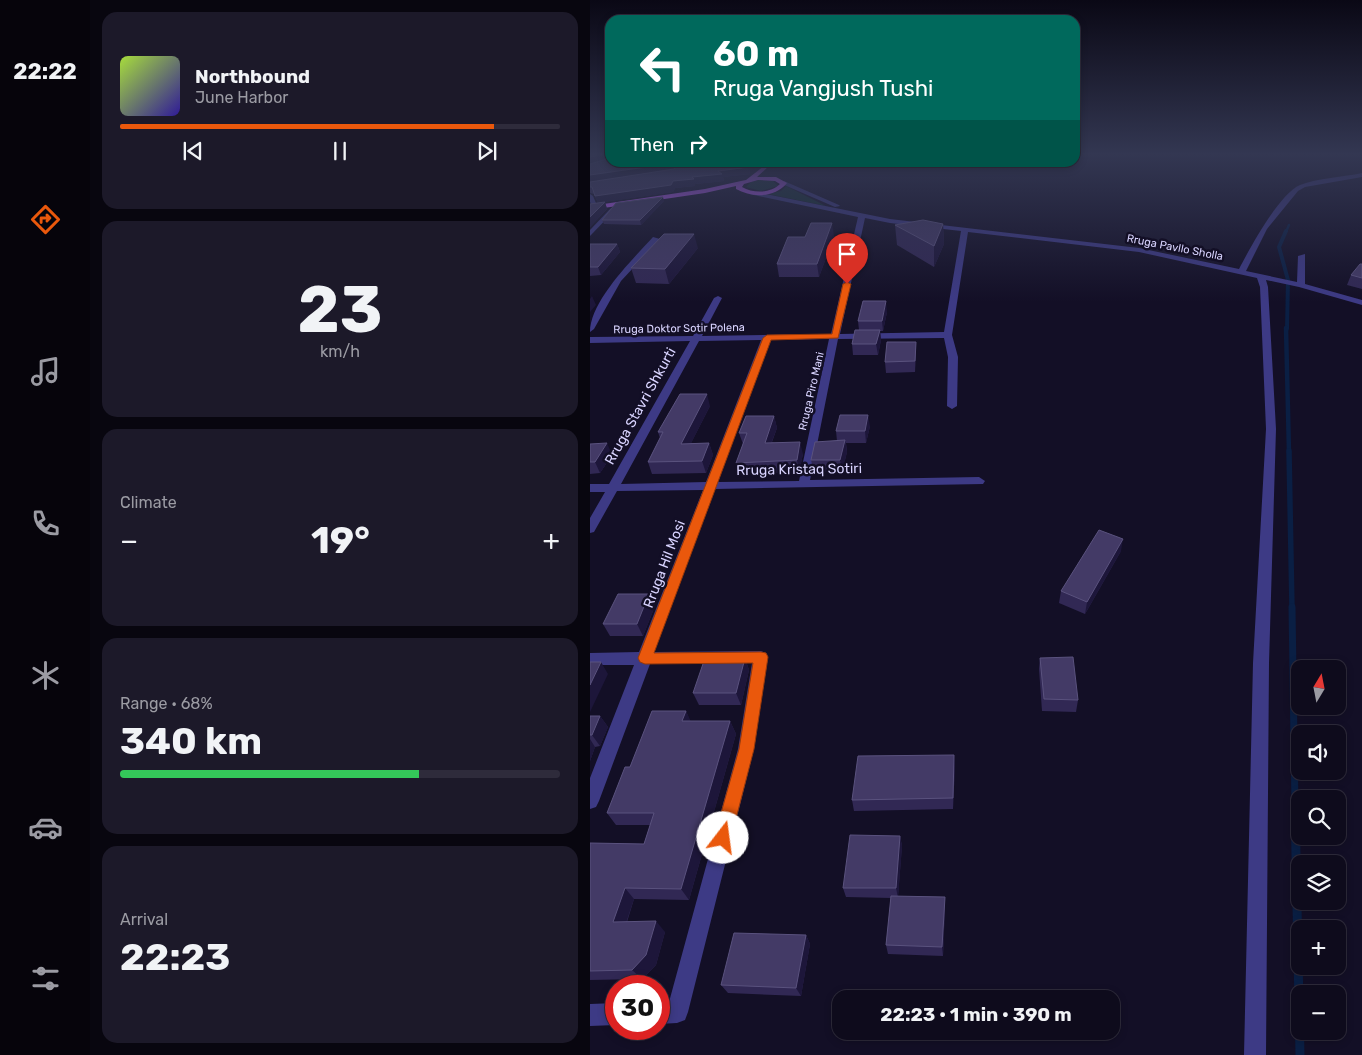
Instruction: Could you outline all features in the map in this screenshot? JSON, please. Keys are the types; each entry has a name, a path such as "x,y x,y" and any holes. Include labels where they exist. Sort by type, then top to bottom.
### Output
{"main road":[{"path":"593,207 618,203"}],"street":[{"name":"Rruga Pavllo Sholla","path":"805,203 908,223 1139,250 1301,285 1362,302"},
{"name":"Rruga Pavllo Sholla","path":"834,203 862,215"},
{"path":"1241,272 1264,228 1285,203"},
{"path":"590,234 613,209 613,204"},
{"name":"Rruga Piro Mani","path":"804,484 815,423 862,215"},
{"path":"952,406 953,357 948,335 965,229"},
{"path":"590,329 618,280 656,239"},
{"path":"1301,285 1302,256"},
{"path":"1255,1055 1262,653 1271,429 1264,288 1269,278"},
{"name":"Rruga Stavri Shkurti","path":"590,529 693,339 718,298"},
{"name":"Rruga Doktor Sotir Polena","path":"590,340 948,335"},
{"name":"Rruga Hil Mosi","path":"590,801 767,338"},
{"name":"Rruga Kristaq Sotiri","path":"590,488 978,481"},
{"path":"590,659 761,657 746,749 670,1005"},
{"path":"590,1015 605,1014"}],"building":[{"path":"596,203 604,203 590,217 590,204"},
{"path":"616,203 657,203 640,220 602,220"},
{"path":"923,220 943,224 934,246 895,225"},
{"path":"811,223 832,223 817,264 777,264 788,237 805,237"},
{"path":"664,234 694,234 665,269 631,268"},
{"path":"590,244 617,244 598,267 590,267"},
{"path":"1362,264 1362,278 1351,275"},
{"path":"863,301 886,301 882,321 858,321"},
{"path":"855,330 880,330 876,344 852,344"},
{"path":"887,342 916,342 915,361 885,362"},
{"path":"680,394 707,394 681,444 709,443 702,461 648,462 663,432 658,432"},
{"path":"840,415 868,415 865,431 836,431"},
{"path":"746,416 774,416 765,443 800,442 797,460 736,463 747,433 739,433"},
{"path":"845,440 840,460 811,460 815,442"},
{"path":"607,443 595,462 590,462 590,444"},
{"path":"1099,530 1123,539 1087,602 1061,591"},
{"path":"618,594 649,594 637,624 603,624"},
{"path":"1073,657 1078,700 1044,699 1040,658"},
{"path":"705,658 745,658 736,693 693,693"},
{"path":"590,662 601,662 590,685"},
{"path":"652,711 686,711 682,721 730,721 681,889 625,888 613,922 656,921 646,955 632,970 590,971 590,843 644,844 654,813 607,813 625,767 630,767"},
{"path":"590,716 600,716 592,735 590,735"},
{"path":"954,755 953,798 852,800 858,756"},
{"path":"850,835 900,836 896,888 843,888"},
{"path":"891,896 945,897 942,947 886,945"},
{"path":"734,933 806,935 796,988 721,985"}],"waterway":[{"path":"1286,232 1289,225"},
{"path":"1286,231 1279,247 1288,280 1287,329"},
{"path":"1286,328 1289,453"},
{"path":"1289,451 1292,609"},
{"path":"1292,607 1295,790"},
{"path":"1296,845 1300,1055"}],"route":[{"path":"723,838 746,749 758,685 761,657 645,658 767,338 835,336 847,284"}]}
